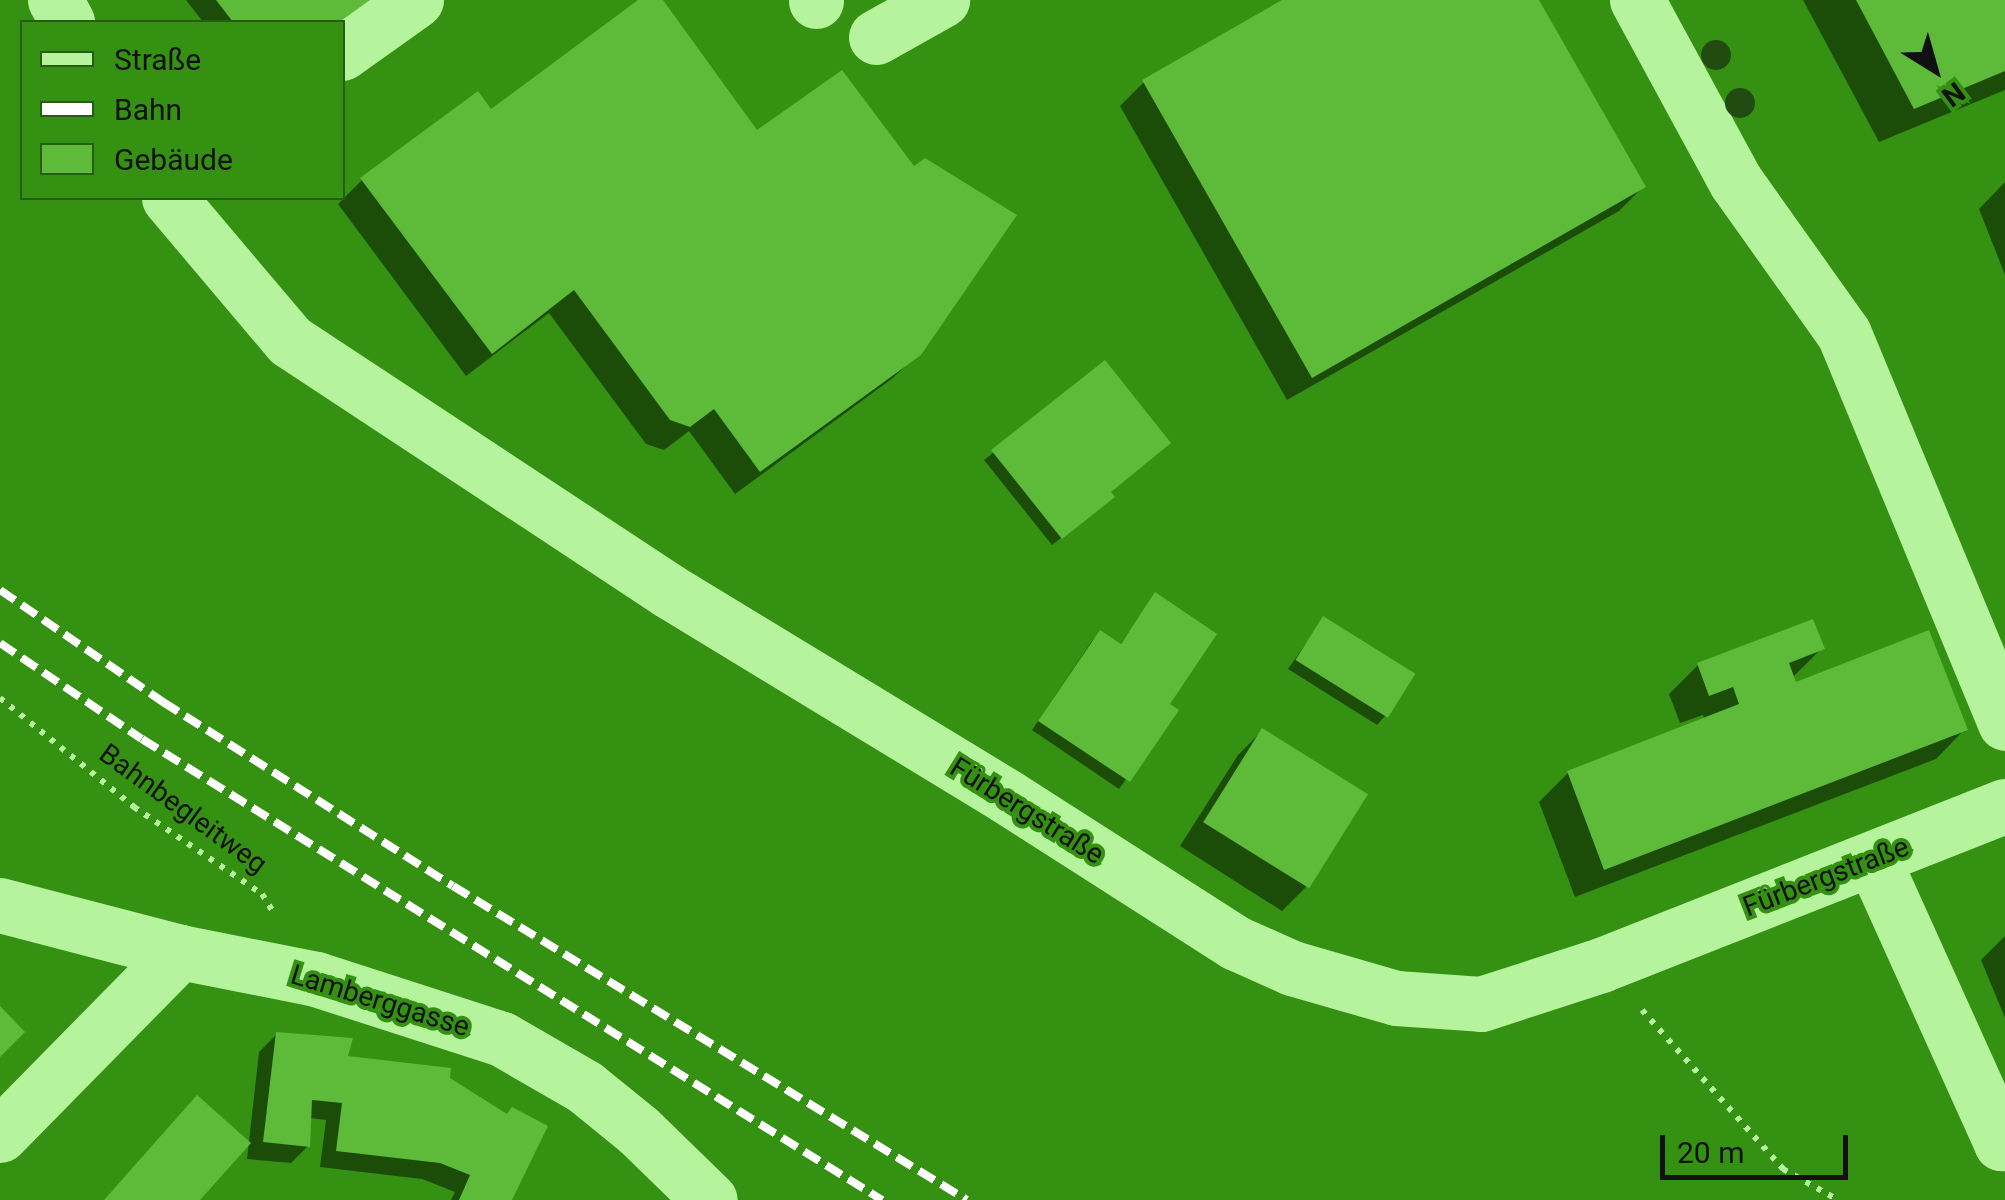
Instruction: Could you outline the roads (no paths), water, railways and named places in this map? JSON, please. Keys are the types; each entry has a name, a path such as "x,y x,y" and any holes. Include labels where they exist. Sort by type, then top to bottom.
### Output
{"street":[{"path":"345,51 416,0"},
{"path":"876,37 942,0"},
{"path":"1637,0 1736,182 1844,334 2005,723"},
{"name":"Fürbergstraße","path":"170,200 290,341 669,591 1006,796 1236,943 1344,985 1396,998 1481,1004 1601,964 2005,806"},
{"path":"1873,858 2001,1143 2005,1141"},
{"name":"Lamberggasse","path":"0,905 180,952 316,978 502,1038 584,1087 638,1130 710,1200"},
{"path":"0,1135 180,952"}],"railway":[{"path":"0,590 163,702 453,886 967,1200"},
{"path":"0,643 142,739 882,1200"}]}
